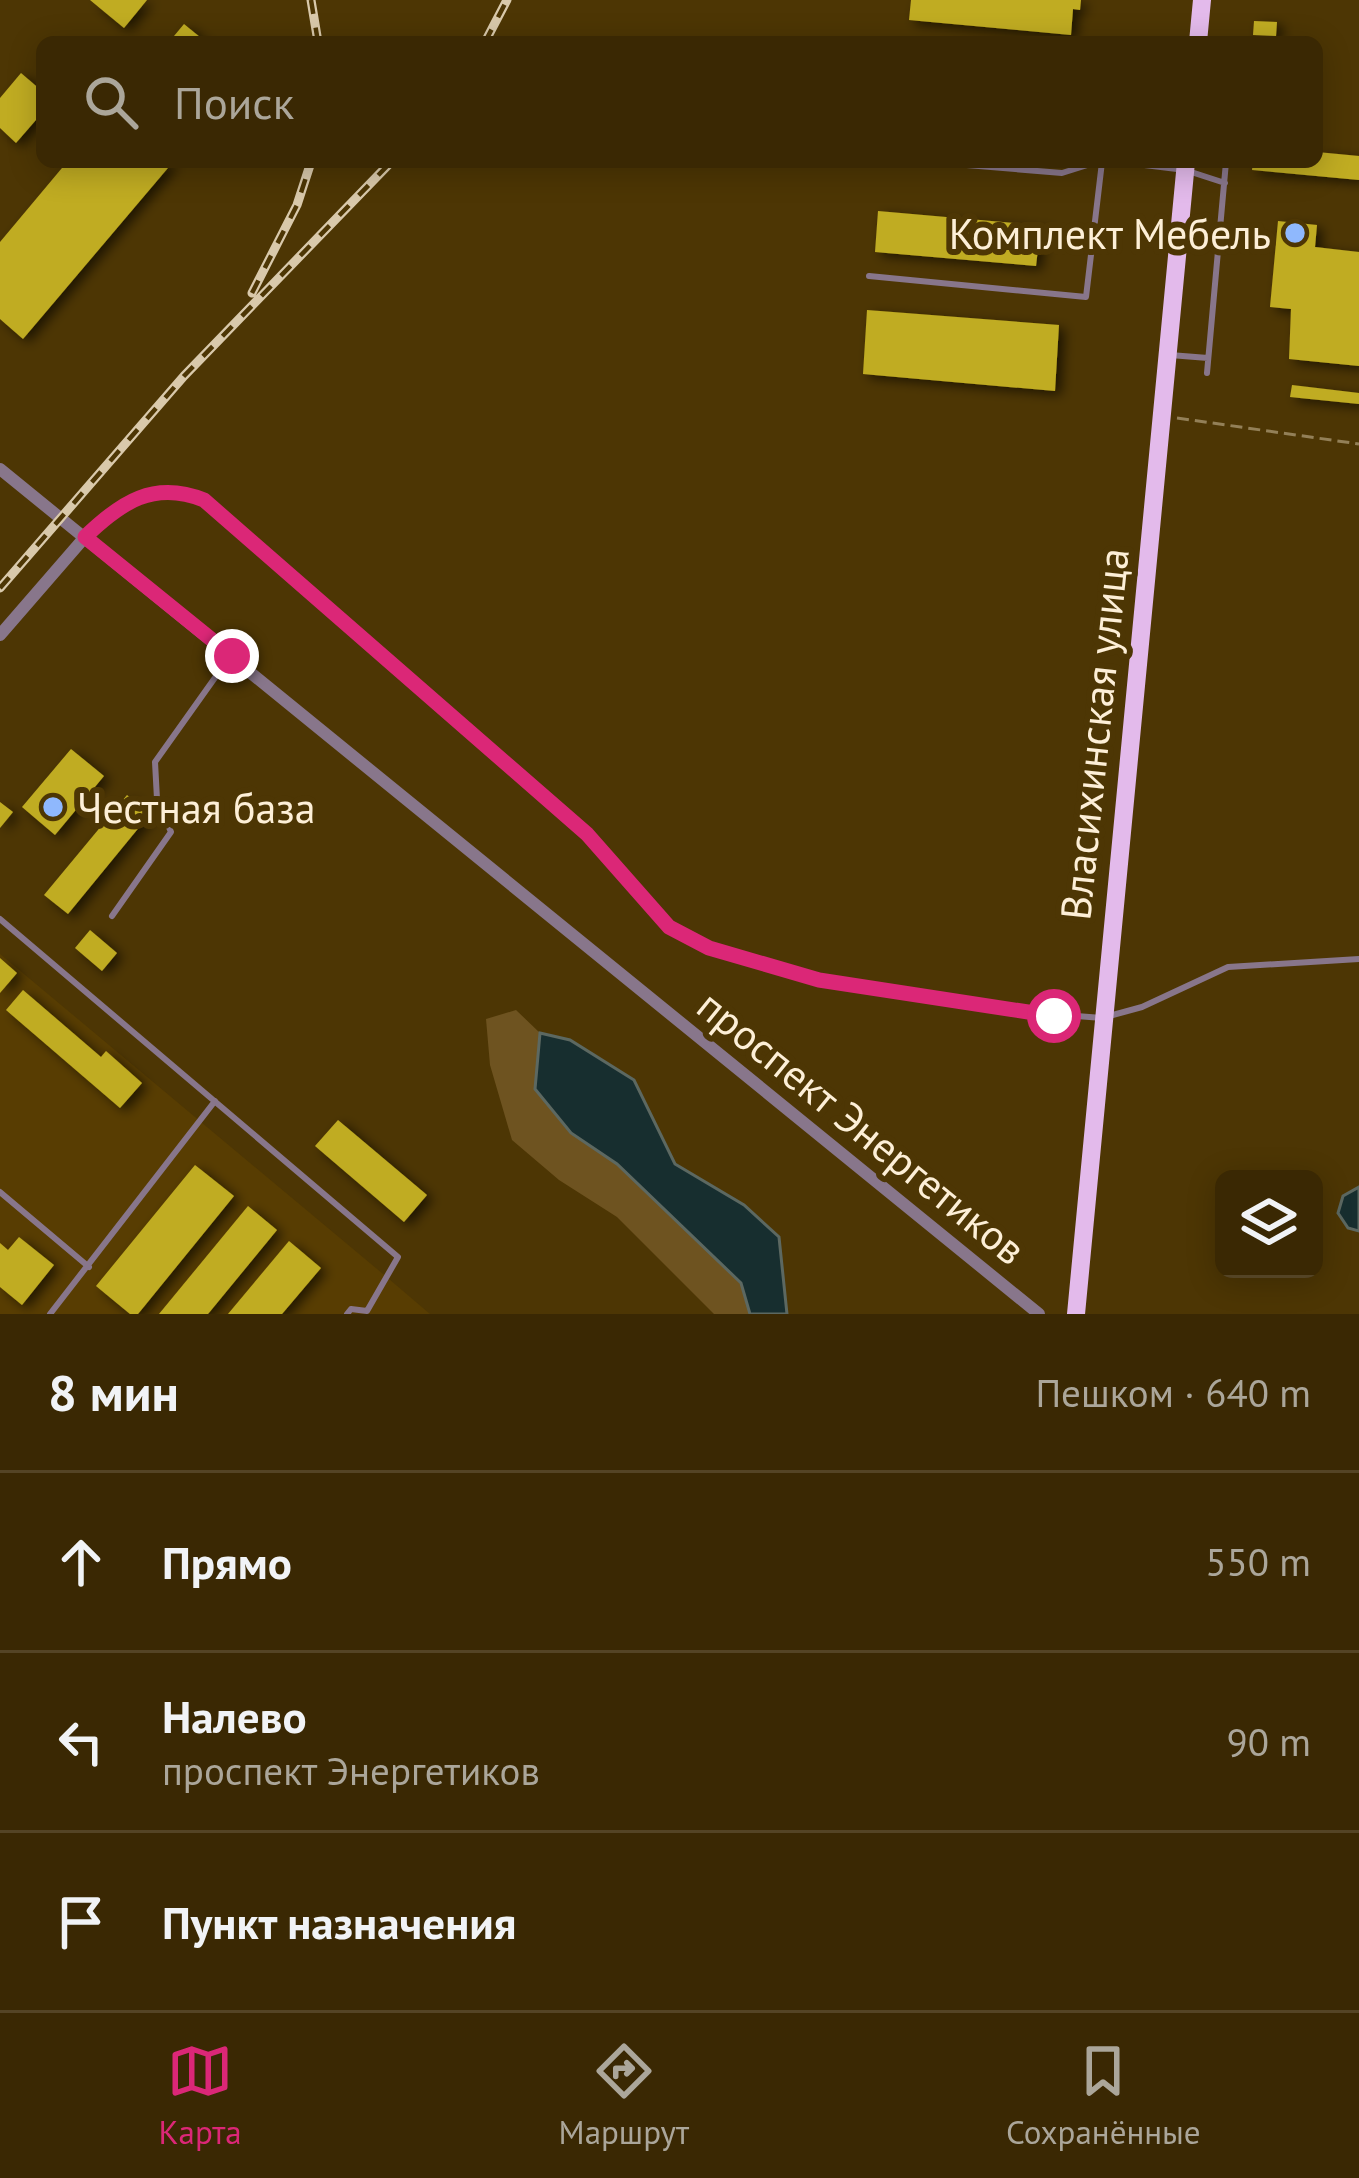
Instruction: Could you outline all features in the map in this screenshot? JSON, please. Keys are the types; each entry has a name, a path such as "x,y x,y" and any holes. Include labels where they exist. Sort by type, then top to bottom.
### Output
{"highway":[{"path":"1199,36 1202,0"},
{"name":"Власихинская улица","path":"1076,1314 1185,168"}],"street":[{"name":"проспект Энергетиков","path":"0,469 1039,1314"},
{"path":"0,635 85,537"}],"lane":[{"path":"1002,168 1062,173 1079,168"},
{"path":"869,276 1086,297 1099,168"},
{"path":"1190,168 1225,183"},
{"path":"1207,373 1226,168"},
{"path":"1167,354 1208,358"},
{"path":"85,537 112,511 147,492 184,492 204,500 587,834 669,927 709,948 819,980 1013,1011 1102,1018 1142,1007 1228,967 1359,959"},
{"path":"112,916 171,832 157,799 154,762 232,656"},
{"path":"0,919 398,1257 368,1312 347,1314"},
{"path":"50,1314 215,1101"},
{"path":"0,1192 89,1268"}],"path":[{"path":"1161,416 1359,444"}],"shaded area":[{"path":"0,954 389,1279 430,1314 0,1314"},
{"path":"516,1010 540,1033 536,1090 571,1133 617,1164 741,1283 750,1314 714,1314 617,1217 559,1180 512,1140 490,1065 486,1019"}],"water":[{"path":"540,1033 570,1040 634,1080 675,1164 744,1205 779,1237 787,1314 750,1314 741,1283 617,1164 571,1133 535,1089"},
{"path":"1359,1187 1359,1231 1348,1228 1338,1213 1343,1196"}],"building":[{"path":"90,0 147,0 124,28"},
{"path":"911,0 1081,0 1080,10 1073,9 1071,35 909,20"},
{"path":"1254,21 1277,22 1276,36 1253,35"},
{"path":"184,24 199,36 174,36"},
{"path":"21,73 36,86 36,120 16,143 0,128 0,98"},
{"path":"1323,153 1359,156 1359,180 1252,170 1323,168"},
{"path":"62,168 168,168 23,339 0,319 0,242"},
{"path":"878,211 1047,226 1046,240 1039,240 1036,266 875,252"},
{"path":"1278,221 1317,225 1315,247 1359,252 1359,366 1289,359 1291,309 1270,307"},
{"path":"867,310 1059,325 1055,391 863,374"},
{"path":"1292,385 1359,393 1359,404 1290,397"},
{"path":"71,749 104,776 55,835 22,807"},
{"path":"127,795 150,814 68,914 44,895"},
{"path":"0,802 13,812 0,828"},
{"path":"90,930 117,953 102,971 75,948"},
{"path":"0,958 17,973 0,993"},
{"path":"23,990 101,1057 106,1051 142,1083 120,1108 6,1010"},
{"path":"338,1120 427,1195 404,1222 315,1146"},
{"path":"195,1165 234,1196 138,1314 130,1314 96,1286"},
{"path":"248,1206 277,1230 208,1314 159,1314"},
{"path":"19,1237 54,1265 22,1305 0,1287 0,1243 8,1250"},
{"path":"289,1241 321,1268 282,1314 228,1314"}],"railway":[{"path":"311,0 317,36"},
{"path":"488,36 507,0"},
{"path":"252,293 297,205 309,168"},
{"path":"0,588 184,376 385,168"}],"place":[{"name":"Комплект Мебель","path":"1295,233"},
{"name":"Честная база","path":"53,807"}],"route":[{"path":"232,656 85,537 112,511 147,492 184,492 204,500 587,834 669,927 709,948 819,980 1054,1016"}]}
